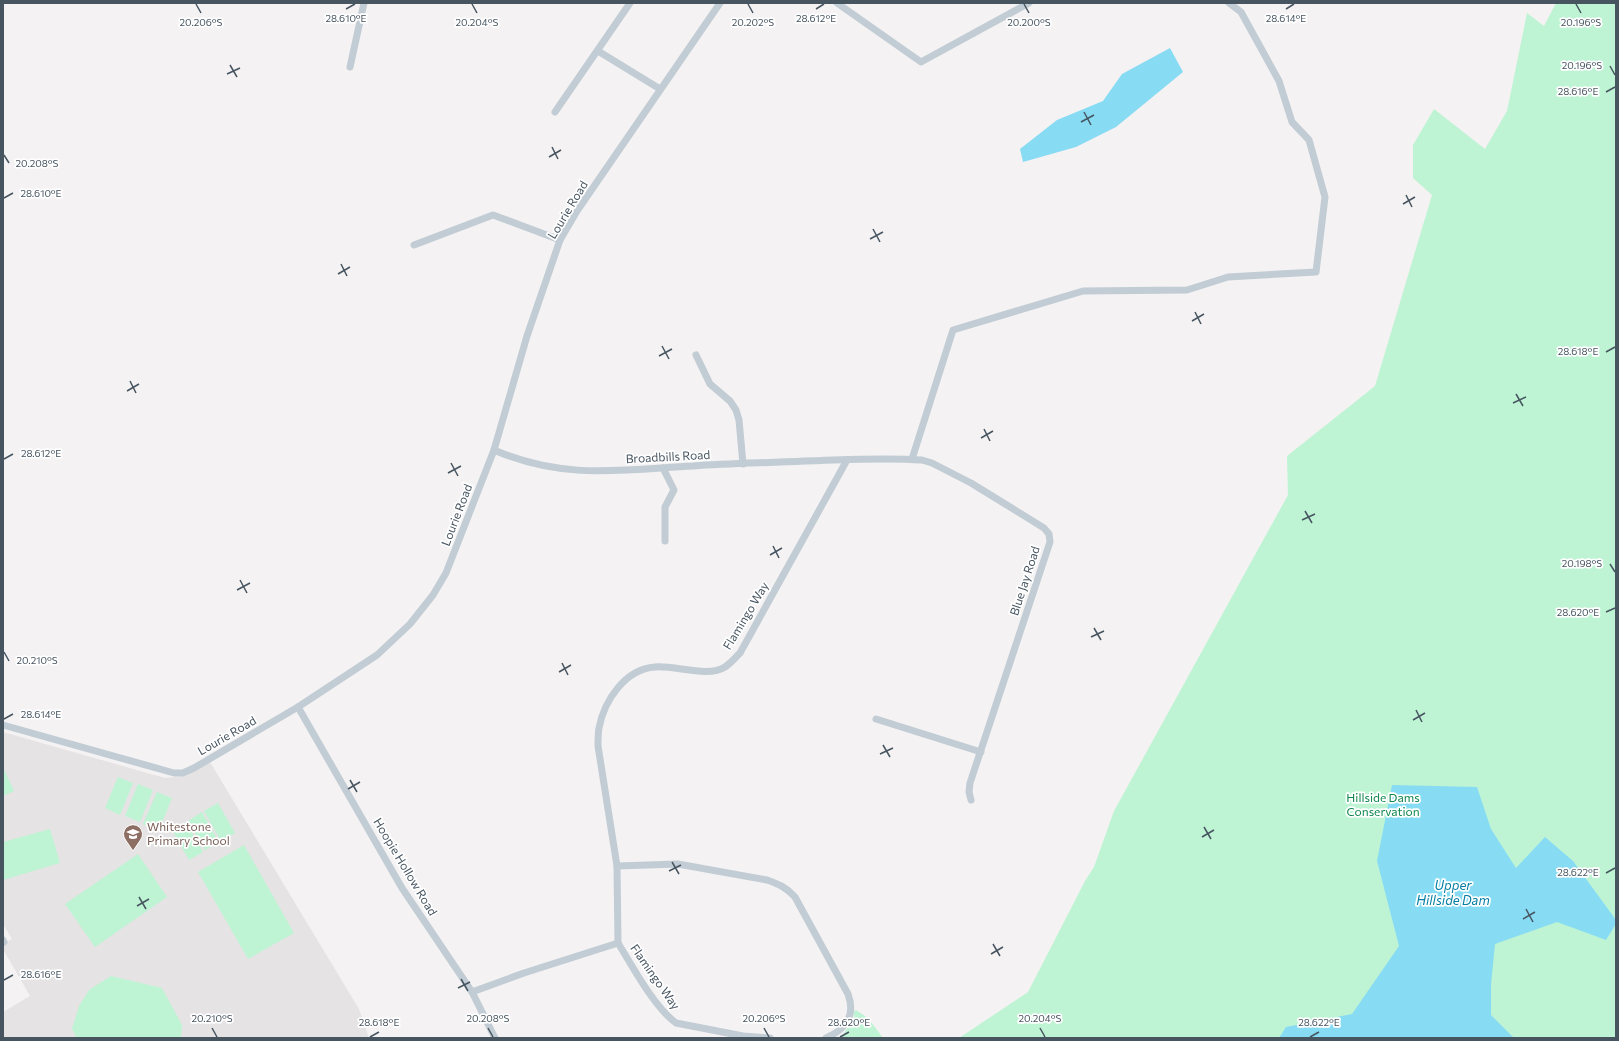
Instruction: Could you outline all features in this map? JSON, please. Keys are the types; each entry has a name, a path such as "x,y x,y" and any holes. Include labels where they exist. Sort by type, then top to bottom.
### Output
{"street":[{"path":"350,67 363,3"},
{"path":"556,112 630,3"},
{"name":"Lourie Road","path":"3,725 179,773 194,768 298,707 377,655 410,624 423,609 446,573 494,450 527,336 560,240 577,210 720,3"},
{"path":"837,3 921,62 1029,3"},
{"path":"912,459 953,330 1083,291 1187,290 1228,278 1316,272 1325,197 1309,140 1292,122 1278,81 1241,12 1229,3"},
{"path":"598,51 660,89"},
{"path":"414,245 492,215 560,240"},
{"path":"696,355 710,384 730,401 736,410 739,420 743,464"},
{"name":"Broadbills Road","path":"494,450 514,459 549,468 600,472 847,460"},
{"name":"Blue Jay Road","path":"847,460 912,459 932,463 971,483 1044,528 1049,534 1050,542 970,783 968,792 971,800"},
{"name":"Flamingo Way","path":"770,1038 743,1036 676,1023 659,1005 618,943 617,866 598,746 599,728 604,710 614,692 632,675 655,667 706,671 715,670 723,668 740,653 847,460"},
{"path":"663,468 674,490 664,507 666,541"},
{"name":"Hoopie Hollow Road","path":"298,707 402,888 472,992 495,1038"},
{"path":"876,719 980,752"},
{"path":"617,866 678,864 767,880 780,884 789,890 795,897 848,994 852,1005 851,1014 841,1029 826,1038"},
{"path":"472,992 524,973 618,943"}],"shaded area":[{"name":"Whitestone Primary School","path":"3,732 165,778 186,776 210,762 359,1009 369,1038 3,1038 3,1012 30,996 3,949 3,944 12,939 3,924"}],"green space":[{"name":"Hillside Dams Conservation","path":"1556,3 1616,3 1616,1038 959,1038 1028,992 1085,881 1094,867 1114,811 1288,495 1287,456 1375,386 1432,195 1413,178 1413,145 1434,109 1485,149 1507,111 1527,13 1544,26"},
{"path":"3,767 14,791 3,796"},
{"path":"118,777 133,783 120,815 105,808"},
{"path":"138,784 153,790 140,822 125,816"},
{"path":"157,792 172,798 159,830 143,824"},
{"path":"218,803 235,833 221,841 204,811"},
{"path":"202,812 219,842 205,850 188,821"},
{"path":"186,822 203,852 189,860 172,830"},
{"path":"50,829 60,863 3,880 3,842"},
{"path":"244,845 294,933 248,959 198,872"},
{"path":"138,854 167,897 95,947 65,904"},
{"path":"111,976 162,988 182,1025 181,1038 77,1038 72,1029 79,1006 89,990"},
{"path":"856,1010 868,1018 883,1038 841,1038 854,1017 853,1012"}],"water":[{"path":"1170,48 1183,72 1116,127 1076,147 1023,162 1020,149 1057,120 1103,101 1122,74"},
{"name":"Upper Hillside Dam","path":"1392,785 1477,787 1491,829 1516,868 1545,837 1573,861 1616,920 1616,924 1606,940 1557,922 1495,944 1491,985 1491,1015 1514,1038 1279,1038 1286,1027 1352,1014 1399,946 1377,861"}],"place":[{"name":"Whitestone Primary School","path":"133,851"}]}
